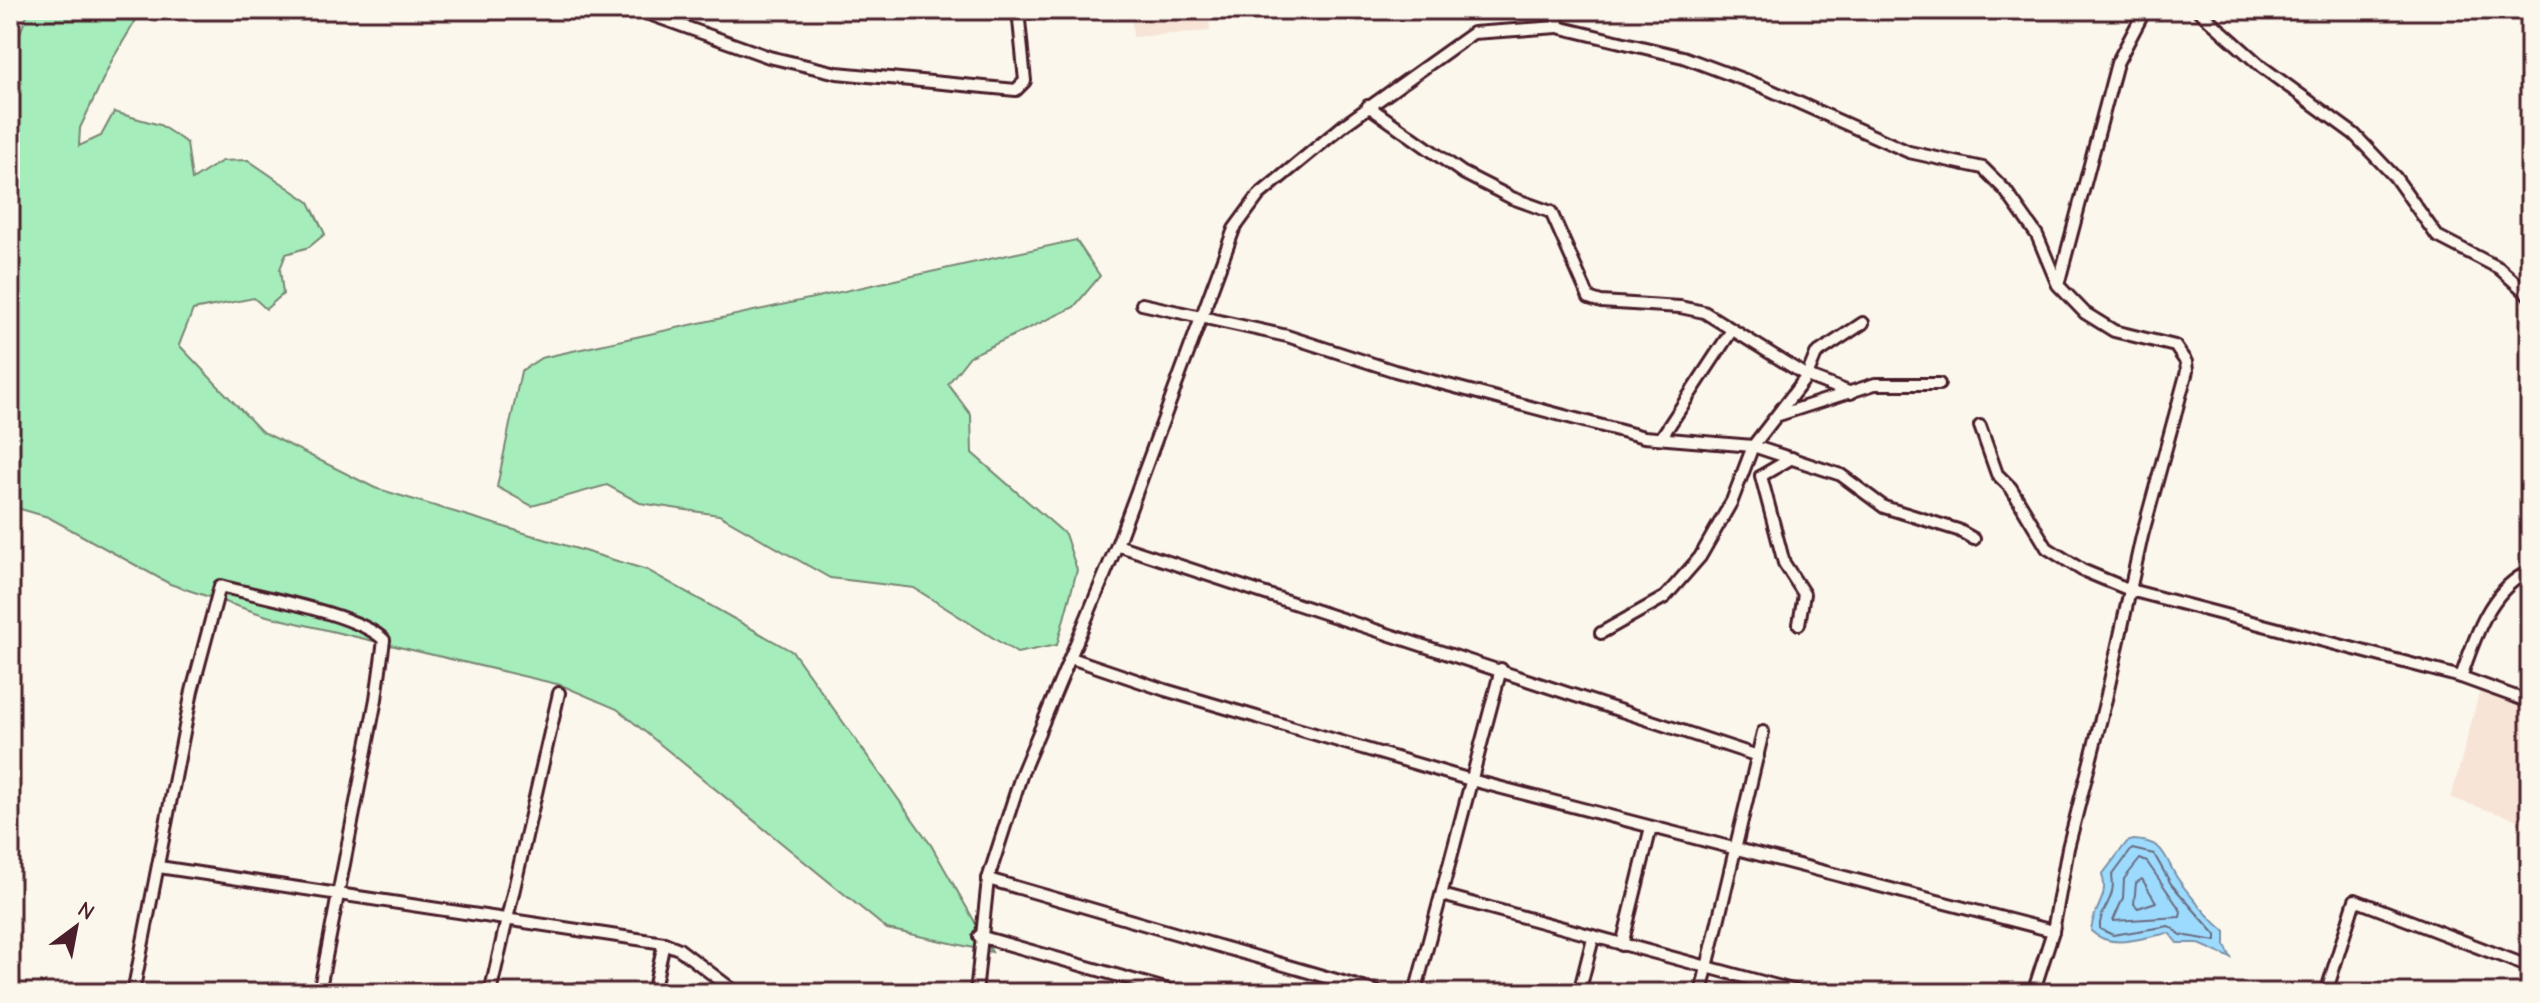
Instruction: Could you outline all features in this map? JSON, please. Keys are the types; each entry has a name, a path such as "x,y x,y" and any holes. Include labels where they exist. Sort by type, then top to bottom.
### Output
{"street":[{"path":"638,10 769,57 837,73 1016,90 1025,81 1018,10"},
{"path":"1557,10 1558,27"},
{"path":"2058,285 2117,63 2145,10"},
{"path":"2198,10 2262,67 2354,134 2395,177 2437,236 2499,268 2530,296"},
{"path":"976,993 979,936 988,879 1022,773 1117,545 1203,320 1234,229 1259,195 1368,106 1473,33 1558,27 1610,37 1683,57 1761,86 1909,152 1983,168 2005,190 2037,235 2058,285 2067,297 2114,331 2175,346 2186,362 2187,371 2068,848 2053,931 2033,993"},
{"path":"1368,106 1463,173 1512,198 1551,212 1589,298 1601,302 1680,307 1704,312 1807,376 1851,393"},
{"path":"1142,304 1203,320 1287,336 1301,344 1512,404 1661,438 1753,446 1841,475 1884,507 1958,530 1974,539"},
{"path":"1601,633 1665,597 1700,557 1732,501 1753,446 1807,376 1816,354 1863,323"},
{"path":"1661,438 1732,330"},
{"path":"1779,415 1875,384 1939,384"},
{"path":"1980,426 1997,474 2011,488 2047,548 2082,570 2130,590 2461,677 2530,702"},
{"path":"1792,458 1761,476 1784,563 1804,594 1799,624"},
{"path":"1117,545 1758,756"},
{"path":"2461,677 2473,642 2497,596 2512,581 2524,574 2530,576"},
{"path":"133,993 192,691 220,586 352,621 377,633 384,640 374,713 335,894 319,993"},
{"path":"1071,658 1165,690 1471,780 2053,931"},
{"path":"1415,993 1501,669"},
{"path":"490,993 559,693"},
{"path":"1701,993 1763,732"},
{"path":"1622,945 1651,827"},
{"path":"159,867 664,943 679,949 737,993"},
{"path":"988,879 1381,993"},
{"path":"1442,895 1803,993"},
{"path":"2326,993 2355,900 2530,967"},
{"path":"979,936 1179,993"},
{"path":"1579,993 1593,938"},
{"path":"653,993 664,943"}],"shaded area":[{"path":"1131,10 1208,10 1210,31 1133,37"},
{"path":"2480,690 2530,708 2530,824 2451,798"}],"green space":[{"path":"29,10 142,10 112,60 80,128 79,146 101,136 114,112 160,125 187,143 192,180 222,161 248,160 309,202 325,234 309,247 286,254 280,269 283,294 266,309 254,298 193,310 179,345 261,431 375,488 647,570 793,652 931,845 992,952 887,929 617,709 561,685 267,616 170,584 48,517 10,506 10,59"},
{"path":"1076,240 1100,276 1074,307 970,356 948,384 971,415 972,453 1065,534 1077,570 1057,645 1017,653 914,588 830,578 719,515 640,503 607,485 532,506 497,487 521,371 541,358"}],"water":[{"path":"2127,842 2149,842 2161,850 2187,891 2225,931 2225,945 2231,958 2197,943 2177,943 2169,933 2118,941 2099,937 2091,931 2104,890 2102,875"}]}
